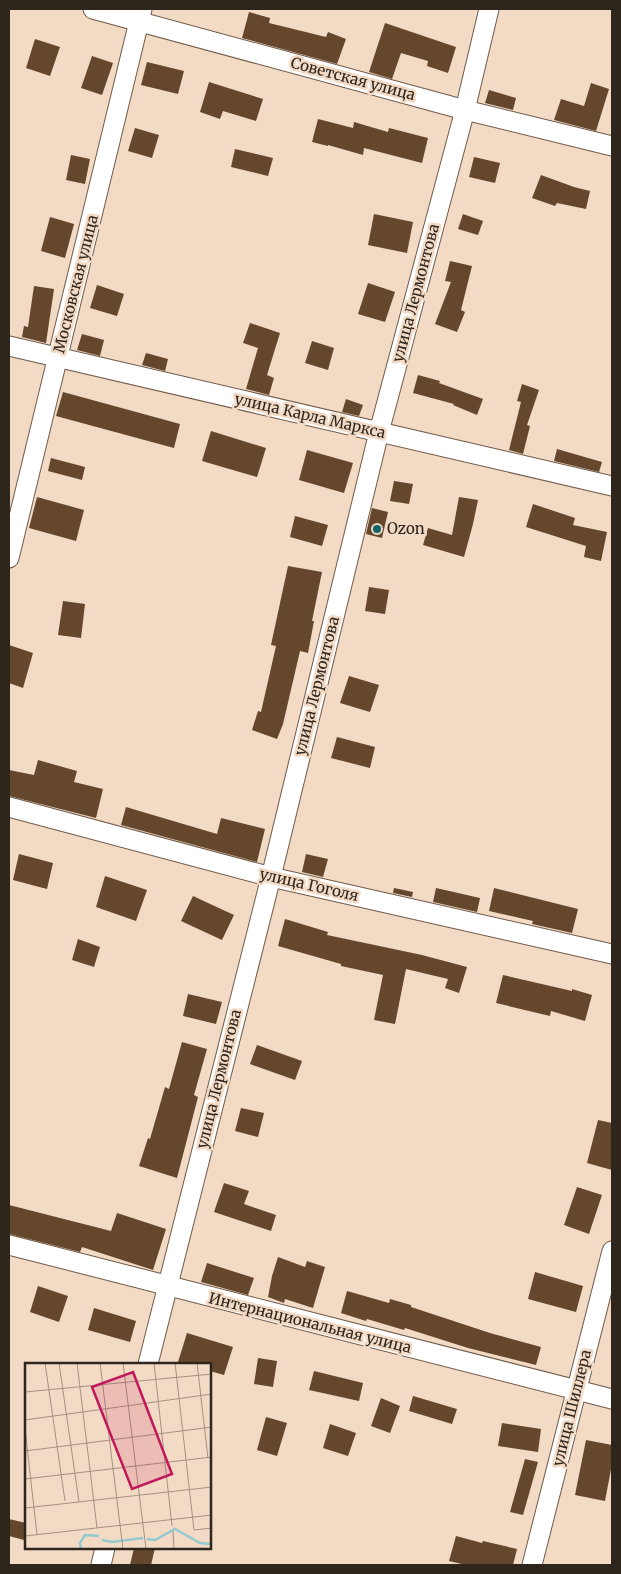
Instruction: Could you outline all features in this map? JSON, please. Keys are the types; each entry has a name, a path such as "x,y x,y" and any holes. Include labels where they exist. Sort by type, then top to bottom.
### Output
{"street":[{"name":"Советская улица","path":"93,9 141,14 466,110 612,146"},
{"name":"улица Лермонтова","path":"148,1363 271,877 379,432 466,110 490,9"},
{"name":"Московская улица","path":"9,558 141,14"},
{"name":"улица Карла Маркса","path":"9,346 612,486"},
{"name":"улица Гоголя","path":"9,807 271,877 612,954"},
{"name":"Интернациональная улица","path":"9,1245 167,1287 612,1399"},
{"name":"улица Шиллера","path":"532,1565 612,1252"},
{"path":"101,1565 105,1549"}],"building":[{"path":"249,12 270,18 269,23 326,37 328,32 346,39 337,64 242,38"},
{"path":"385,23 456,47 448,73 427,66 428,61 401,53 392,79 369,72"},
{"path":"35,39 60,47 50,76 26,68"},
{"path":"92,56 113,63 102,95 81,88"},
{"path":"147,62 184,71 178,94 141,85"},
{"path":"209,82 263,99 256,121 223,111 220,119 200,112"},
{"path":"591,83 609,89 596,131 554,120 561,99 584,106"},
{"path":"489,90 516,98 513,110 485,103"},
{"path":"318,119 353,128 354,122 388,132 389,128 428,138 422,163 364,148 363,155 312,142"},
{"path":"135,128 159,135 152,158 128,151"},
{"path":"235,149 273,158 268,176 231,167"},
{"path":"71,155 90,159 85,184 66,180"},
{"path":"474,157 500,163 495,183 469,177"},
{"path":"541,175 590,191 586,209 557,203 555,206 532,198"},
{"path":"374,214 413,222 407,253 368,245"},
{"path":"463,214 483,221 478,235 458,229"},
{"path":"50,217 74,224 65,258 41,251"},
{"path":"450,261 472,266 461,310 465,312 457,332 435,324 451,282 445,281"},
{"path":"368,283 395,292 385,322 358,314"},
{"path":"97,285 124,294 117,316 90,308"},
{"path":"34,286 54,289 46,343 22,337 24,326 28,327"},
{"path":"250,323 280,333 267,375 274,378 269,395 246,389 258,348 243,343"},
{"path":"82,334 104,340 100,356 77,350"},
{"path":"312,341 334,348 328,370 305,363"},
{"path":"146,353 168,359 165,371 142,365"},
{"path":"418,375 440,381 439,383 483,399 477,415 454,404 413,393"},
{"path":"522,384 539,390 527,425 530,426 523,454 509,450 521,402 517,401"},
{"path":"63,392 180,424 174,448 56,416"},
{"path":"346,399 363,405 359,416 342,412"},
{"path":"211,431 266,448 257,477 202,461"},
{"path":"557,449 602,462 599,472 554,461"},
{"path":"307,450 353,463 344,493 299,480"},
{"path":"51,458 85,467 82,480 48,471"},
{"path":"394,481 413,484 409,504 390,501"},
{"path":"37,497 84,510 76,541 29,528"},
{"path":"459,497 478,500 464,557 423,545 428,528 452,535"},
{"path":"533,504 575,518 573,525 607,532 601,561 584,557 586,546 526,527"},
{"path":"372,508 388,512 382,538 366,534"},
{"path":"295,516 328,525 322,546 290,537"},
{"path":"288,566 322,572 312,621 314,621 308,653 300,651 283,724 277,739 252,730 258,711 261,712 276,646 271,645"},
{"path":"369,587 389,590 385,614 365,611"},
{"path":"63,601 85,604 81,638 58,635"},
{"path":"9,645 33,653 23,688 9,683"},
{"path":"349,676 379,685 370,712 340,703"},
{"path":"337,737 375,747 370,768 331,758"},
{"path":"38,760 77,771 74,782 103,789 96,818 9,796 9,770 34,775"},
{"path":"126,807 217,834 221,818 265,829 257,862 121,825"},
{"path":"19,854 53,863 47,889 13,880"},
{"path":"306,854 328,859 323,877 302,872"},
{"path":"105,876 147,890 136,921 96,907"},
{"path":"394,888 413,892 412,897 393,893"},
{"path":"436,888 480,898 477,912 433,902"},
{"path":"494,888 578,909 572,933 532,924 533,921 489,911"},
{"path":"193,896 234,915 222,940 181,921"},
{"path":"285,919 328,932 327,935 422,955 467,967 459,993 445,988 448,979 406,969 395,1024 374,1020 383,975 341,966 341,964 278,946"},
{"path":"78,939 100,947 94,967 72,960"},
{"path":"503,975 592,995 585,1021 551,1011 550,1016 496,1003"},
{"path":"188,994 222,1002 216,1024 183,1016"},
{"path":"182,1042 207,1049 194,1095 198,1097 177,1178 139,1166 148,1138 150,1139 165,1087 169,1089"},
{"path":"257,1045 302,1061 295,1080 250,1064"},
{"path":"241,1108 264,1113 258,1137 235,1131"},
{"path":"598,1120 612,1123 612,1170 587,1163"},
{"path":"224,1183 249,1191 244,1204 276,1215 271,1231 214,1212"},
{"path":"577,1187 602,1195 589,1234 564,1225"},
{"path":"9,1205 111,1231 117,1213 166,1229 153,1270 82,1247 80,1252 9,1234"},
{"path":"278,1257 305,1267 307,1261 325,1267 313,1308 285,1299 284,1303 268,1297"},
{"path":"207,1263 254,1278 248,1295 201,1282"},
{"path":"535,1272 583,1286 576,1312 528,1299"},
{"path":"38,1286 68,1296 59,1322 30,1312"},
{"path":"347,1291 389,1303 390,1299 411,1305 411,1307 490,1333 541,1347 536,1365 468,1348 405,1328 404,1330 341,1313"},
{"path":"94,1308 136,1321 130,1342 88,1330"},
{"path":"187,1333 233,1347 224,1375 211,1371 211,1363 178,1362"},
{"path":"258,1358 277,1361 273,1387 254,1384"},
{"path":"314,1371 363,1383 359,1401 309,1390"},
{"path":"413,1396 457,1409 452,1424 409,1411"},
{"path":"381,1398 400,1406 390,1433 371,1426"},
{"path":"266,1417 287,1423 277,1456 257,1450"},
{"path":"502,1423 541,1429 538,1452 498,1446"},
{"path":"330,1424 356,1433 348,1456 323,1448"},
{"path":"586,1440 612,1445 612,1464 605,1501 575,1495"},
{"path":"525,1459 538,1462 523,1515 510,1512"},
{"path":"9,1519 25,1523 24,1540 9,1536"},
{"path":"456,1536 517,1549 513,1565 466,1565 449,1561"},
{"path":"134,1549 155,1549 151,1565 130,1565"}],"place":[{"name":"Ozon","path":"377,529"}]}
